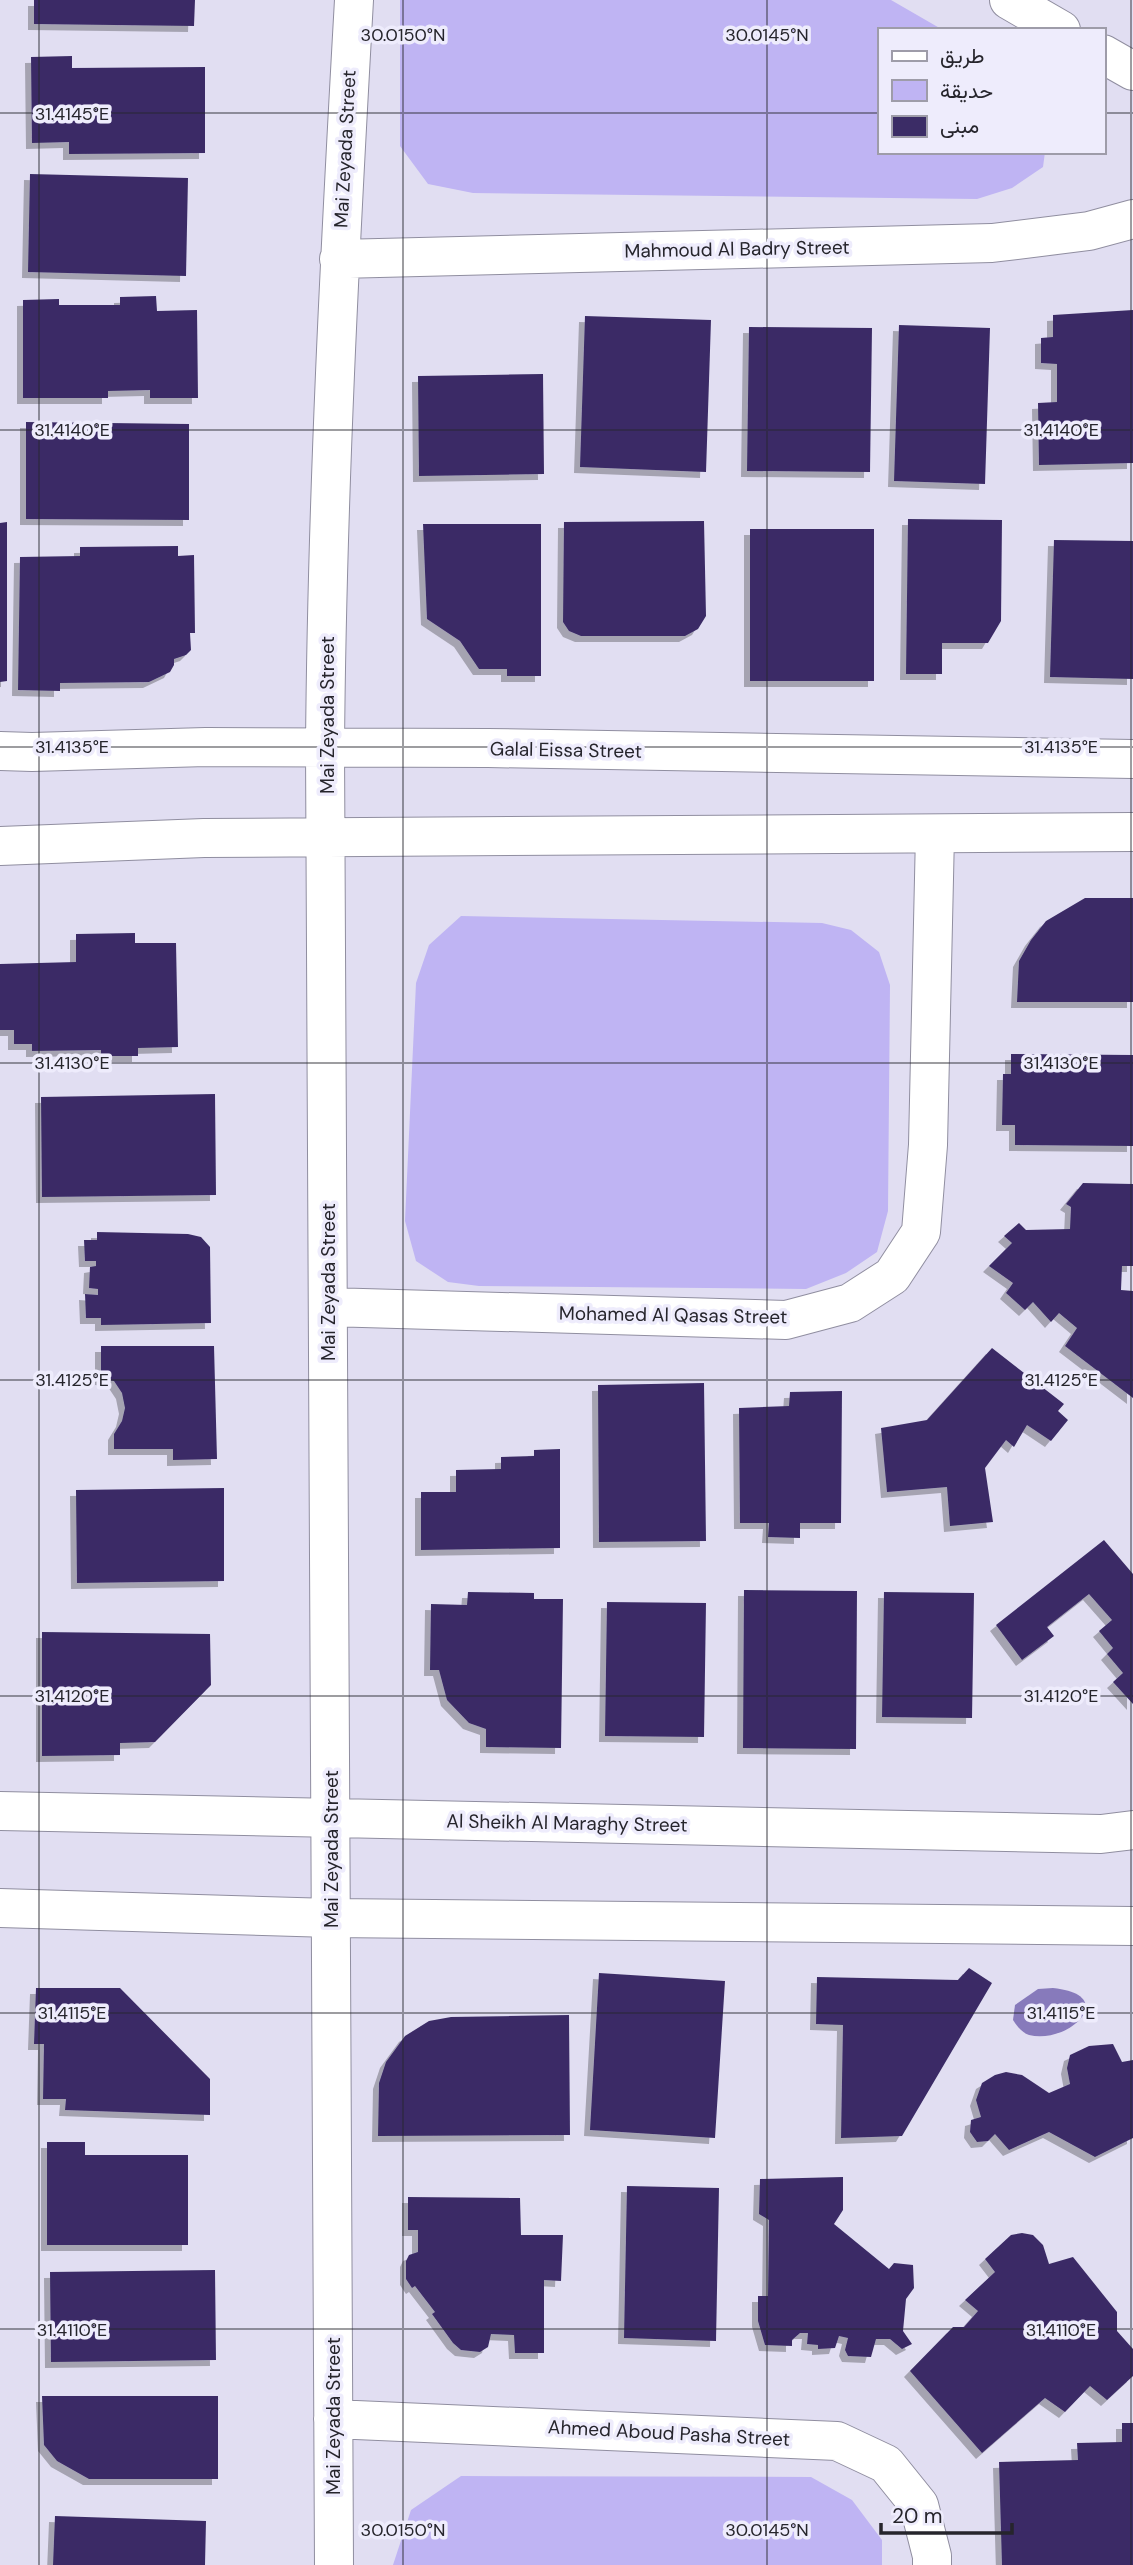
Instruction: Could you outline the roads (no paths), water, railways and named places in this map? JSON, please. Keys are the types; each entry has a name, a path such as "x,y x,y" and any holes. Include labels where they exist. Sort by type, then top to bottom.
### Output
{"street":[{"name":"Mai Zeyada Street","path":"334,2565 325,748 339,259 354,0"},
{"path":"1009,0 1058,28"},
{"path":"1105,55 1133,71"},
{"name":"Mahmoud Al Badry Street","path":"339,259 992,243 1088,231 1133,219"},
{"name":"Galal Eissa Street","path":"0,751 206,747 1133,759"},
{"path":"0,846 327,836 1133,832"},
{"name":"Mohamed Al Qasas Street","path":"328,1307 786,1320 850,1303 892,1276 921,1231 928,1145 935,834"},
{"name":"Al Sheikh Al Maraghy Street","path":"0,1811 1101,1834 1133,1830"},
{"path":"0,1908 331,1918 1133,1926"},
{"name":"Ahmed Aboud Pasha Street","path":"333,2419 837,2441 886,2464 919,2505 932,2565"}]}
